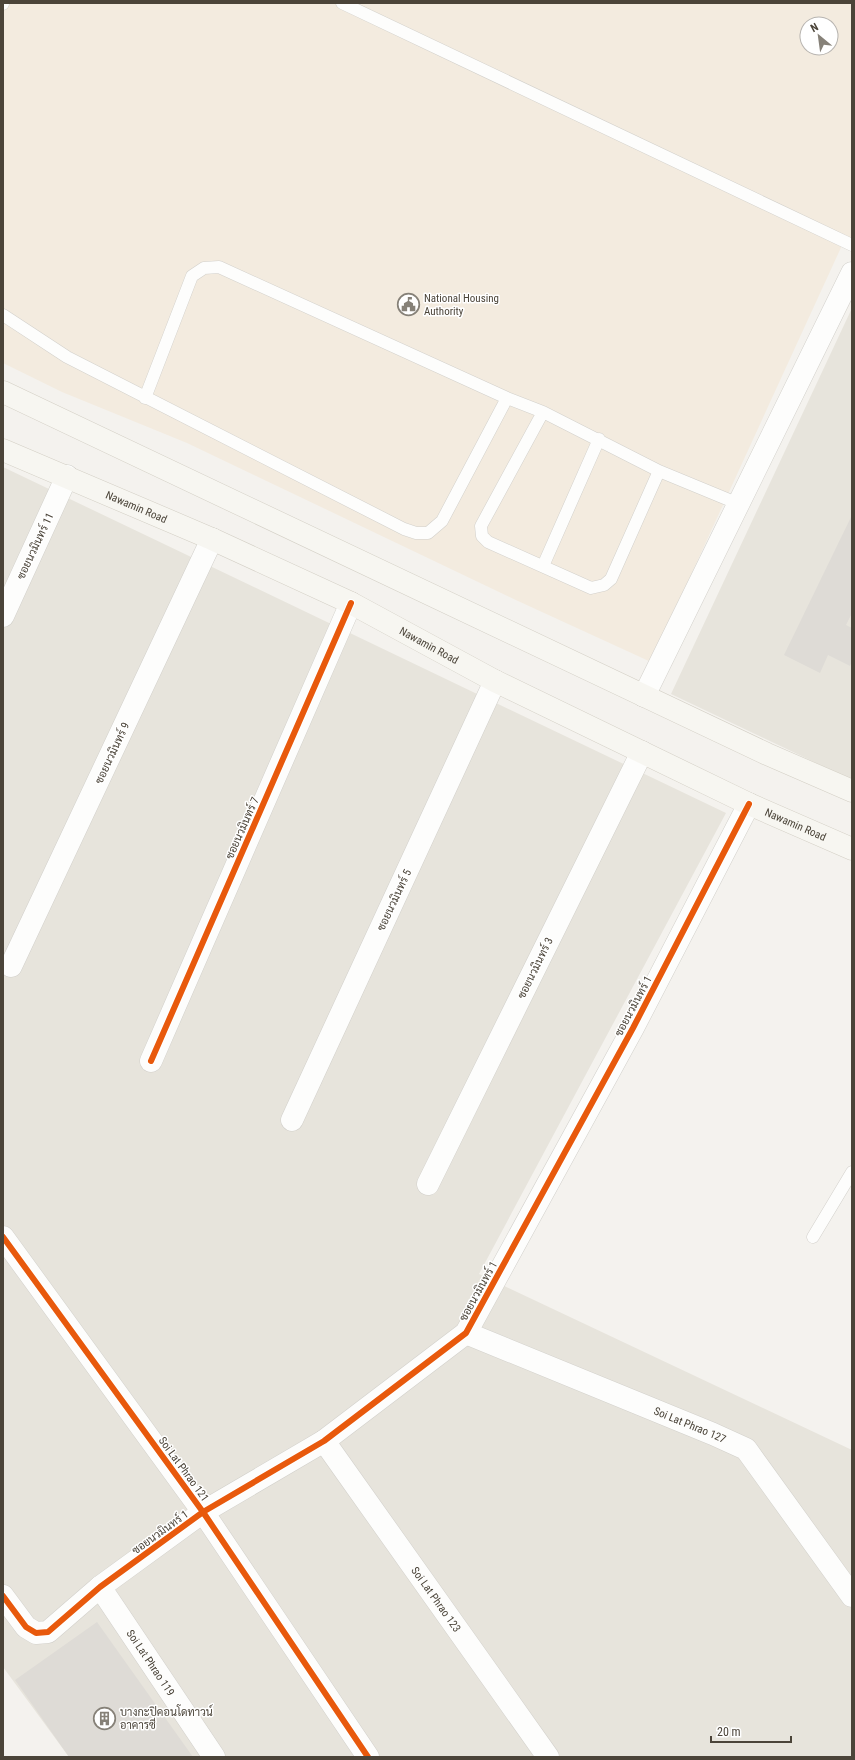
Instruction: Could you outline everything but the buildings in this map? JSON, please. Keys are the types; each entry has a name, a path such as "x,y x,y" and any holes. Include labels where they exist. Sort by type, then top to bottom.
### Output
{"main road":[{"path":"3,392 767,754 852,791"},
{"name":"Nawamin Road","path":"3,450 212,539 351,603 495,681 749,804 852,849"}],"street":[{"path":"644,696 852,273"},
{"name":"ซอยนวมินทร์ 11","path":"3,616 67,476"},
{"name":"ซอยนวมินทร์ 9","path":"11,966 212,539"},
{"name":"ซอยนวมินทร์ 7","path":"151,1061 351,603"},
{"name":"ซอยนวมินทร์ 5","path":"292,1120 495,681"},
{"name":"ซอยนวมินทร์ 3","path":"428,1184 642,752"},
{"name":"ซอยนวมินทร์ 1","path":"3,1596 26,1627 36,1633 48,1632 100,1588 204,1512 324,1441 466,1333 633,1028 749,804"},
{"name":"Soi Lat Phrao 121","path":"3,1237 204,1512 368,1757"},
{"name":"Soi Lat Phrao 127","path":"466,1333 713,1434 746,1449 852,1596"},
{"name":"Soi Lat Phrao 123","path":"324,1441 548,1757"},
{"name":"Soi Lat Phrao 119","path":"100,1588 214,1757"}],"lane":[{"path":"342,3 852,245"},
{"path":"145,398 192,276 204,268 220,268 507,398 543,412 599,439 659,471 739,504"},
{"path":"3,315 67,357 404,529 416,533 428,534 442,521 507,398"},
{"path":"543,412 482,526 482,536 488,542 591,588 604,585 610,581 659,471"},
{"path":"543,566 599,439"},
{"path":"813,1237 852,1172"}],"shaded area":[{"name":"National Housing Authority","path":"3,3 852,3 852,245 844,241 651,662 518,601 187,443 62,392 3,363"},
{"path":"852,308 852,780 671,694"},
{"path":"3,467 726,813 479,1274 852,1450 852,1757 69,1757 3,1667"}],"cycle path":[{"path":"151,1061 351,603"},
{"path":"3,1596 26,1627 36,1633 48,1632 100,1587 203,1512 324,1441 466,1333 633,1028 749,804"},
{"path":"3,1237 203,1512 368,1757"}],"place":[{"name":"National Housing Authority","path":"409,304"},
{"name":"บางกะปิคอนโดทาวน์ อาคารซี","path":"104,1718"}]}
